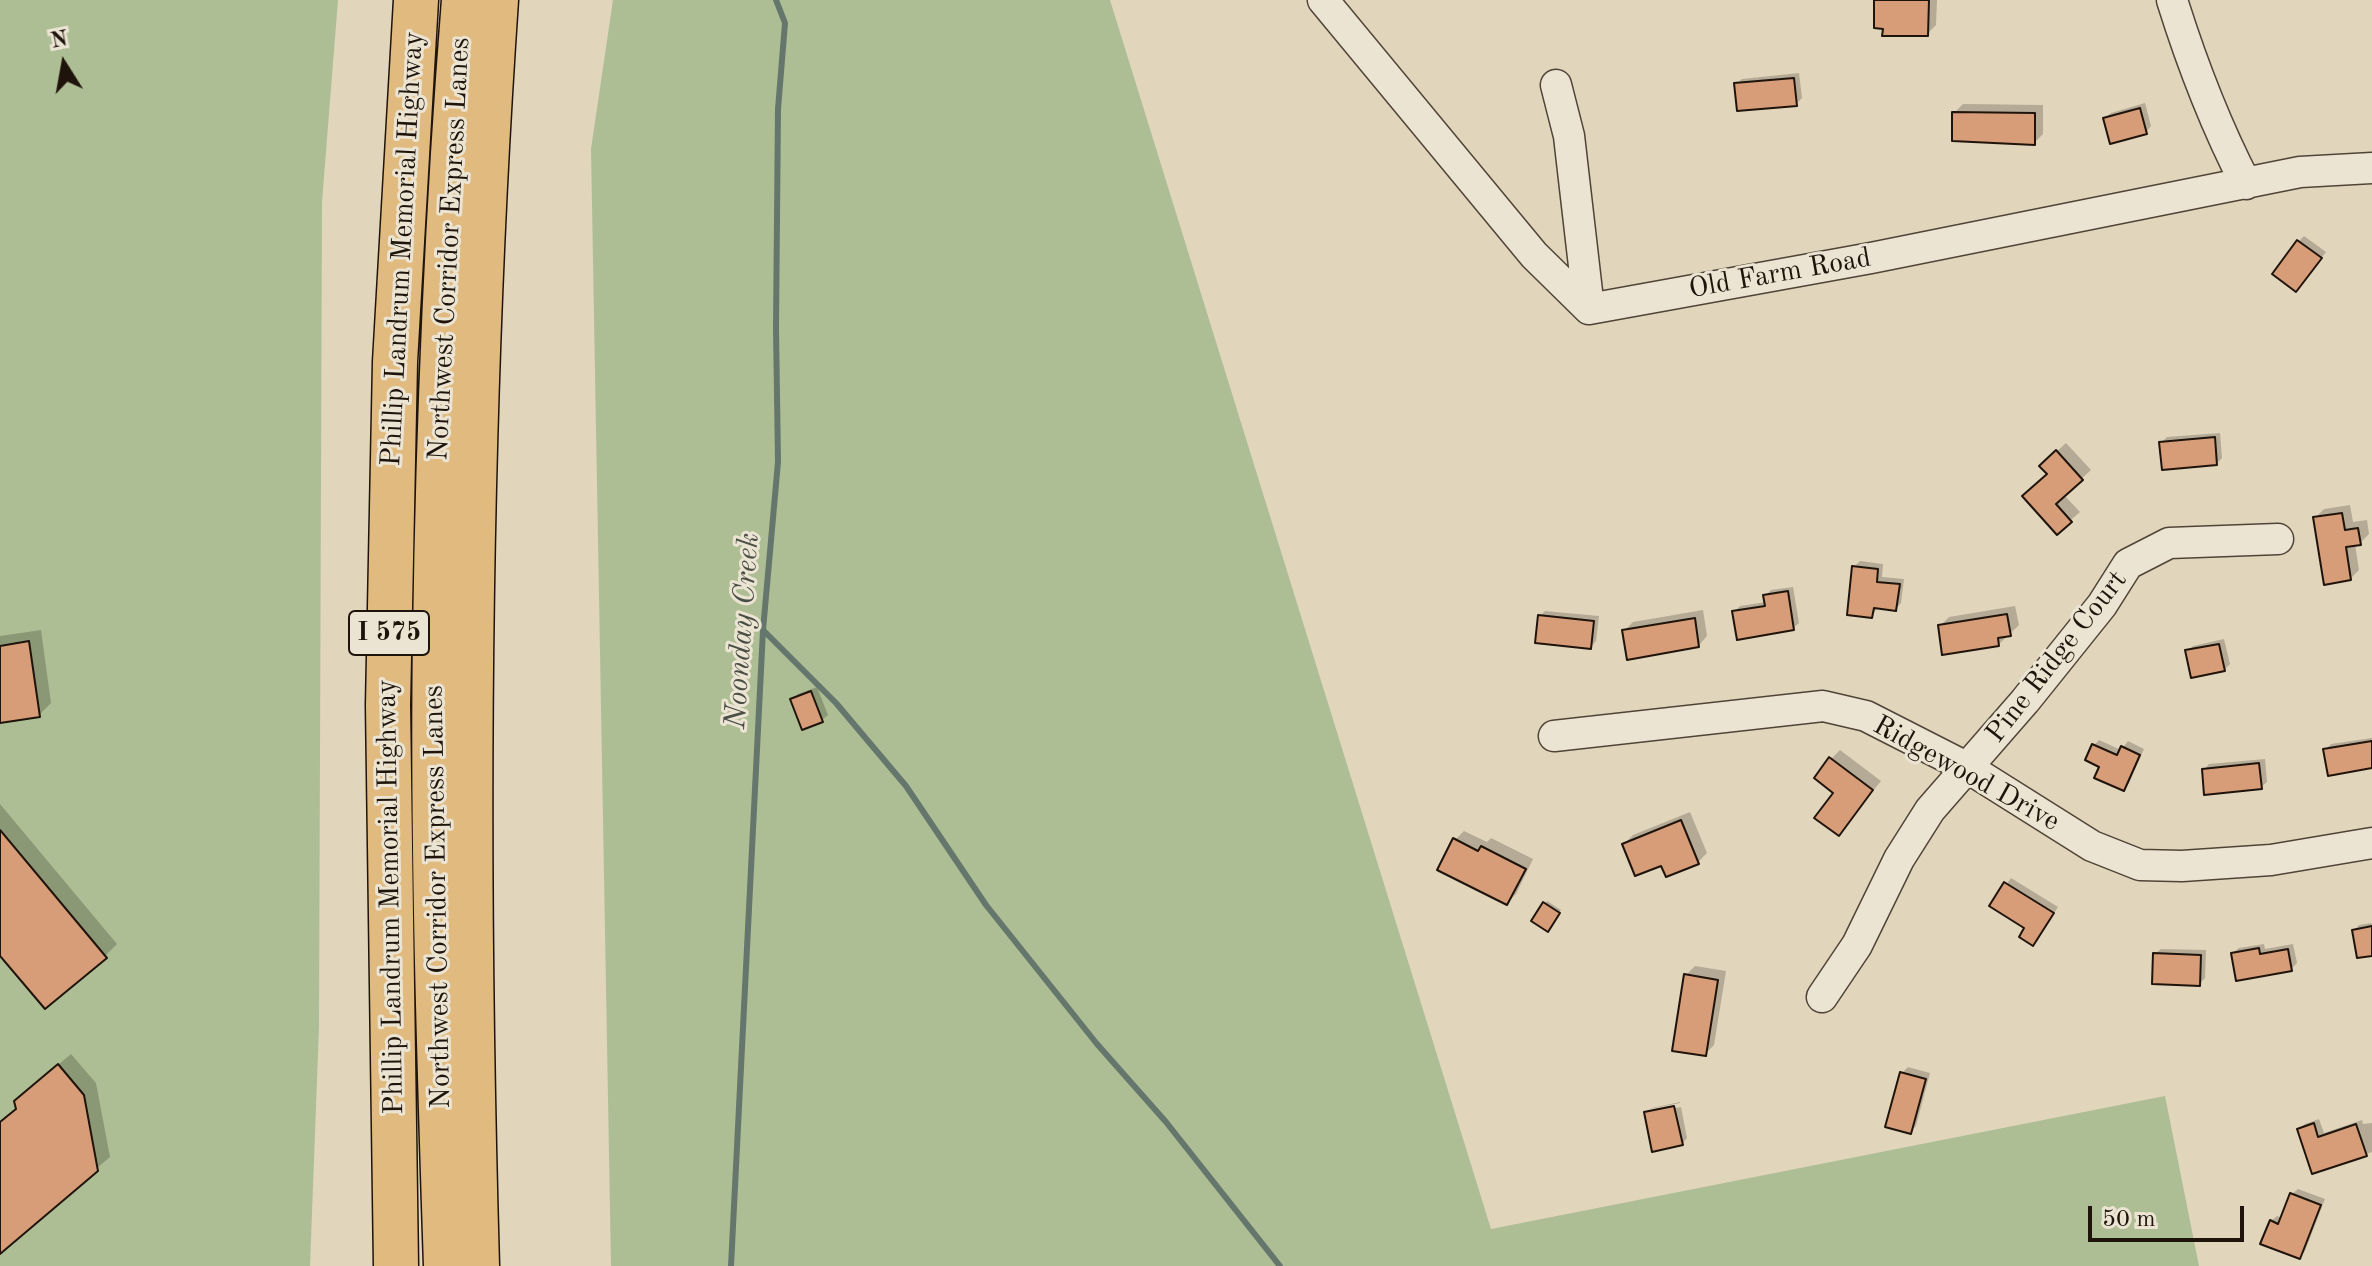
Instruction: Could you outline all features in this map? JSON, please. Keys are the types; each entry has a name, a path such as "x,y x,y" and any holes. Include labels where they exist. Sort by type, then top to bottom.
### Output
{"highway":[{"name":"Phillip Landrum Memorial Highway","path":"396,1266 388,677 395,362 416,0"},
{"name":"Northwest Corridor Express Lanes","path":"446,1266 436,940 435,638 441,385 464,0"},
{"name":"I 575","path":"477,1266 469,922 472,546 479,260 496,0"}],"street":[{"path":"1323,0 1534,255 1589,309"},
{"path":"2172,0 2191,61 2221,136 2246,184"},
{"path":"1556,85 1569,136 1589,309"},
{"name":"Old Farm Road","path":"1589,309 1883,256 2300,172 2372,168"},
{"name":"Pine Ridge Court","path":"1822,997 1857,945 1899,859 1930,810 2102,605 2128,564 2169,543 2278,539"},
{"name":"Ridgewood Drive","path":"1554,736 1823,706 1866,716 1968,768 2092,846 2140,865 2182,866 2271,860 2372,843"}],"green space":[{"path":"0,0 338,0 322,202 319,1027 310,1266 0,1266"},
{"path":"613,0 1110,0 1491,1229 2165,1096 2199,1266 611,1266 591,149"}],"building":[{"path":"1874,0 1929,0 1928,36 1882,36 1883,29 1874,28"},
{"path":"1794,78 1797,106 1737,111 1734,83"},
{"path":"2140,108 2147,134 2110,144 2103,118"},
{"path":"1952,112 2035,113 2035,145 1952,141"},
{"path":"2297,240 2322,258 2296,292 2272,274"},
{"path":"2215,437 2217,465 2162,470 2159,442"},
{"path":"2056,450 2083,480 2056,504 2072,522 2057,535 2022,496 2047,474 2039,466"},
{"path":"2342,513 2345,530 2358,528 2361,545 2346,547 2351,580 2324,585 2313,517"},
{"path":"1852,566 1878,569 1877,582 1900,584 1896,611 1874,608 1872,618 1847,615"},
{"path":"1788,591 1794,630 1737,640 1732,611 1765,606 1763,595"},
{"path":"2007,614 2011,636 1998,638 1999,646 1942,655 1938,625"},
{"path":"1538,615 1594,621 1591,649 1535,643"},
{"path":"1695,618 1699,647 1627,660 1622,630"},
{"path":"29,641 40,717 0,723 0,646"},
{"path":"2219,644 2225,671 2191,678 2185,650"},
{"path":"811,691 823,722 802,730 790,699"},
{"path":"2372,741 2372,768 2328,776 2323,749"},
{"path":"2092,744 2117,755 2121,746 2140,755 2124,791 2094,778 2099,767 2085,760"},
{"path":"1829,757 1873,790 1839,836 1814,818 1833,793 1814,778"},
{"path":"2259,763 2262,789 2204,795 2202,769"},
{"path":"1681,820 1699,864 1666,877 1661,866 1635,876 1622,844"},
{"path":"0,830 107,958 45,1009 0,956"},
{"path":"1453,838 1478,851 1481,846 1526,869 1507,905 1437,870"},
{"path":"2004,882 2054,913 2033,946 2019,937 2024,928 1989,906"},
{"path":"1543,902 1560,913 1548,932 1531,921"},
{"path":"2372,926 2372,956 2357,958 2352,930"},
{"path":"2259,948 2260,954 2288,949 2292,971 2236,981 2231,953"},
{"path":"2153,953 2201,955 2200,986 2152,984"},
{"path":"1684,974 1718,980 1706,1056 1672,1051"},
{"path":"58,1064 84,1095 98,1171 0,1254 0,1122 16,1109 14,1101"},
{"path":"1900,1072 1926,1079 1911,1134 1885,1127"},
{"path":"1674,1106 1683,1145 1652,1152 1644,1112"},
{"path":"2314,1123 2318,1137 2356,1124 2367,1156 2312,1174 2297,1129"},
{"path":"2290,1193 2321,1205 2300,1259 2260,1244 2270,1220 2278,1224"}],"waterway":[{"name":"Noonday Creek","path":"731,1266 763,630 778,462 778,109 785,23 776,0"},
{"path":"763,630 836,703 906,786 986,905 1097,1044 1166,1122 1280,1266"}]}
